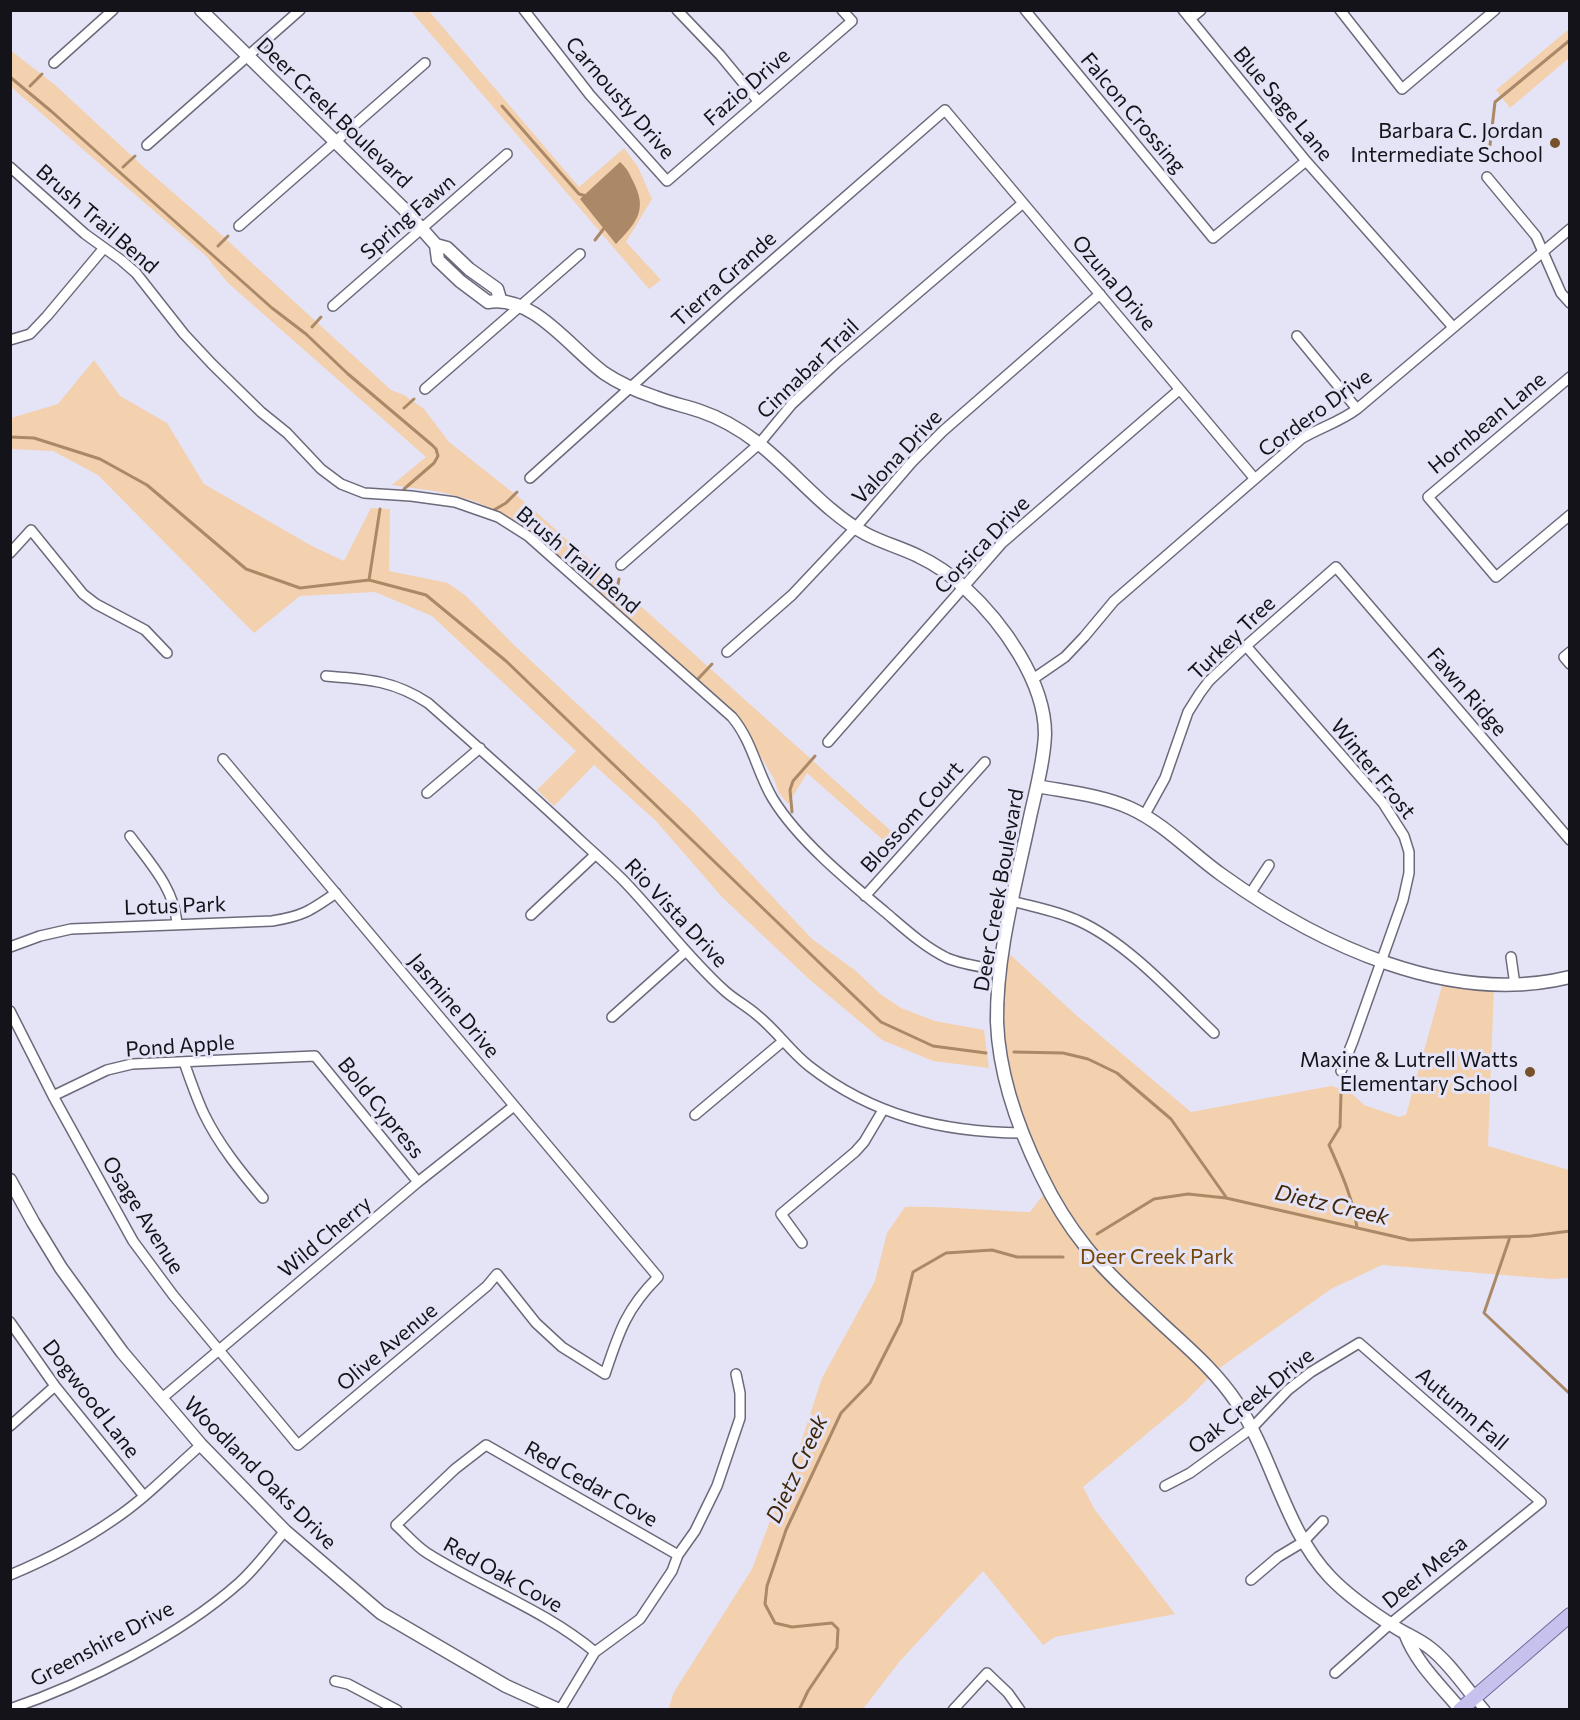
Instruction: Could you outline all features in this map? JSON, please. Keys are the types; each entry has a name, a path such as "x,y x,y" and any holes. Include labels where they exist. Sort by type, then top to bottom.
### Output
{"main road":[{"path":"1460,1709 1569,1615"}],"street":[{"path":"54,63 113,10"},
{"name":"Deer Creek Boulevard","path":"201,10 336,141 436,245 447,248 469,269 496,289 500,299 519,306 550,324 588,360 630,388 709,414 732,425 759,444 840,517 866,534 921,557 964,587 994,619 1033,680 1045,732 1037,786 1000,970 997,1024 1006,1083 1021,1133 1053,1199 1084,1246 1135,1298 1214,1372 1237,1402 1252,1428 1304,1542 1333,1580 1390,1624 1432,1649 1474,1697"},
{"path":"147,145 300,10"},
{"name":"Carnousty Drive","path":"524,10 590,94 667,181"},
{"path":"677,10 720,55 758,101"},
{"name":"Fazio Drive","path":"667,181 852,21 842,10"},
{"name":"Falcon Crossing","path":"1025,10 1213,238 1306,161"},
{"name":"Blue Sage Lane","path":"1183,10 1306,161 1453,327"},
{"path":"1190,19 1201,10"},
{"path":"1340,10 1402,89 1495,10"},
{"path":"239,226 425,63"},
{"name":"Ozuna Drive","path":"945,110 1255,479"},
{"name":"Tierra Grande","path":"530,478 734,294 945,110"},
{"name":"Spring Fawn","path":"333,306 507,154"},
{"name":"Brush Trail Bend","path":"10,167 85,234 121,260 148,286 184,334 212,364 261,412 287,433 321,469 341,484 364,493 455,502 498,517 538,545 732,717 745,736 772,797 784,814 822,856 865,896 925,946 950,959 1000,970"},
{"path":"1487,177 1528,225 1543,251 1561,293 1569,303"},
{"name":"Cinnabar Trail","path":"621,565 759,444 792,404 836,363 1023,203"},
{"name":"Cordero Drive","path":"1033,680 1065,657 1114,601 1301,439 1357,409 1569,229"},
{"path":"10,340 30,334 104,248"},
{"path":"426,389 580,254"},
{"name":"Valona Drive","path":"727,652 792,595 856,527 912,462 943,431 1100,294"},
{"path":"1297,336 1357,409"},
{"name":"Hornbean Lane","path":"1569,377 1428,497 1496,577 1569,515"},
{"name":"Corsica Drive","path":"828,742 1002,543 1179,390"},
{"path":"10,553 31,530 83,594 96,604 145,630 167,653"},
{"name":"Turkey Tree","path":"1144,816 1165,778 1188,712 1209,681 1336,567"},
{"name":"Fawn Ridge","path":"1336,567 1569,840"},
{"name":"Winter Frost","path":"1246,646 1383,803 1404,836 1409,863 1407,886 1341,1071"},
{"name":"Rio Vista Drive","path":"326,675 386,682 410,691 428,703 622,879 723,990 757,1015 808,1065 851,1095 883,1110 951,1129 988,1133 1021,1133"},
{"path":"428,793 480,748"},
{"name":"Jasmine Drive","path":"222,759 658,1277 641,1294 624,1321 605,1374"},
{"name":"Blossom Court","path":"865,896 985,762"},
{"path":"1037,786 1112,801 1144,816 1162,827 1221,875 1304,927 1382,960 1447,980 1485,985 1528,985 1569,978"},
{"path":"130,836 166,885 176,908 177,923"},
{"path":"531,915 595,855"},
{"path":"1250,894 1269,865"},
{"name":"Lotus Park","path":"10,947 40,936 71,929 272,921 295,917 336,893"},
{"path":"1012,902 1062,914 1096,930 1143,967 1214,1033"},
{"path":"612,1017 686,951"},
{"path":"1511,957 1515,985"},
{"name":"Osage Avenue","path":"10,1011 53,1096 133,1241 153,1270 298,1445"},
{"path":"695,1115 782,1042"},
{"name":"Pond Apple","path":"53,1096 107,1070 132,1064 315,1056"},
{"name":"Bold Cypress","path":"315,1056 418,1182"},
{"path":"184,1062 196,1095 215,1133 237,1166 263,1198"},
{"name":"Wild Cherry","path":"161,1399 418,1182 514,1106"},
{"path":"802,1243 781,1214 855,1152 883,1110"},
{"name":"Woodland Oaks Drive","path":"10,1180 33,1222 92,1313 201,1445 285,1531 381,1613 506,1686 560,1710"},
{"name":"Olive Avenue","path":"298,1445 487,1286 497,1274 536,1323 562,1347 605,1374"},
{"name":"Dogwood Lane","path":"10,1322 55,1386 144,1496"},
{"name":"Oak Creek Drive","path":"1166,1486 1191,1473 1252,1428 1288,1390 1311,1372 1359,1343"},
{"name":"Autumn Fall","path":"1359,1343 1540,1502"},
{"path":"560,1710 595,1652 640,1619 672,1571 678,1554 694,1531 717,1486 735,1437 741,1404 736,1374"},
{"path":"10,1426 55,1386"},
{"path":"10,1575 81,1540 114,1520 201,1445"},
{"name":"Red Cedar Cove","path":"396,1525 447,1477 486,1445 678,1554"},
{"name":"Deer Mesa","path":"1335,1674 1390,1624 1540,1502"},
{"path":"1251,1580 1278,1557 1304,1542 1323,1521"},
{"name":"Red Oak Cove","path":"396,1525 425,1552 548,1620 595,1652"},
{"name":"Greenshire Drive","path":"10,1709 57,1693 137,1652 178,1627 240,1582 285,1531"},
{"path":"1405,1633 1411,1649 1420,1662 1460,1709"},
{"path":"953,1710 987,1673 1020,1710"},
{"path":"335,1681 355,1686 397,1710"},
{"path":"1474,1697 1485,1710"}],"green space":[{"path":"411,11 429,11 579,187 624,148 638,167 652,199 626,242 661,280 649,289"},
{"path":"1569,29 1569,58 1510,108 1496,90"},
{"path":"10,50 54,84 391,390 404,395 424,409 449,442 526,503 901,840 892,848 807,773 788,804 779,793 774,779 737,716 513,520 477,502 441,492 392,485 426,457 228,283 206,256 11,87"},
{"path":"94,360 120,396 167,423 204,484 312,546 344,561 371,508 390,509 389,571 448,583 466,596 514,645 692,811 812,939 901,1008 935,1021 984,1030 989,1068 933,1061 882,1040 810,980 722,897 656,821 594,765 554,806 537,790 576,751 432,616 375,592 300,596 254,633 98,475 53,451 11,449 11,418 58,404"},
{"name":"Deer Creek Park","path":"1004,949 1076,1015 1191,1112 1331,1086 1349,1091 1364,1105 1399,1117 1406,1115 1444,979 1494,985 1488,1146 1569,1170 1569,1278 1552,1279 1382,1265 1331,1289 1214,1372 1186,1401 1083,1487 1095,1510 1175,1614 1055,1637 1043,1645 983,1571 900,1661 863,1709 668,1710 674,1692 752,1569 790,1476 822,1378 875,1281 887,1233 905,1207 1030,1212 1048,1189 1021,1133 997,1024"}],"shaded area":[{"path":"620,162 628,171 637,191 640,208 635,222 616,244 580,199"}],"waterway":[{"path":"1490,145 1495,102 1570,40"},
{"path":"30,86 42,74"},
{"path":"10,77 436,449 438,456 434,463 404,489"},
{"path":"502,106 579,194 586,196"},
{"path":"123,167 135,156"},
{"path":"595,240 605,227"},
{"path":"218,246 228,236"},
{"path":"312,327 321,317"},
{"path":"404,408 414,399"},
{"path":"10,437 34,438 100,459 147,485 246,569 300,588 369,580 426,595 506,661 881,1022 933,1046 986,1053"},
{"path":"494,510 506,503 517,492"},
{"path":"369,580 380,509"},
{"path":"614,604 619,579"},
{"path":"698,679 712,664"},
{"path":"792,812 790,790 793,781 815,756"},
{"path":"1014,1052 1063,1053 1088,1059 1117,1073 1171,1119 1226,1197"},
{"path":"1341,1093 1340,1127 1329,1145 1350,1196 1357,1228"},
{"name":"Dietz Creek","path":"1097,1234 1154,1199 1188,1194 1226,1198 1410,1240 1531,1236 1570,1231"},
{"path":"1510,1237 1484,1313 1570,1394"},
{"name":"Dietz Creek","path":"799,1710 808,1691 837,1648 838,1629 832,1623 792,1627 775,1623 765,1604 767,1586 786,1530 841,1413 870,1383 901,1322 913,1272 946,1253 992,1250 1017,1257 1063,1257"}],"place":[{"name":"Barbara C. Jordan Intermediate School","path":"1555,143"},
{"name":"Maxine & Lutrell Watts Elementary School","path":"1530,1072"}]}
